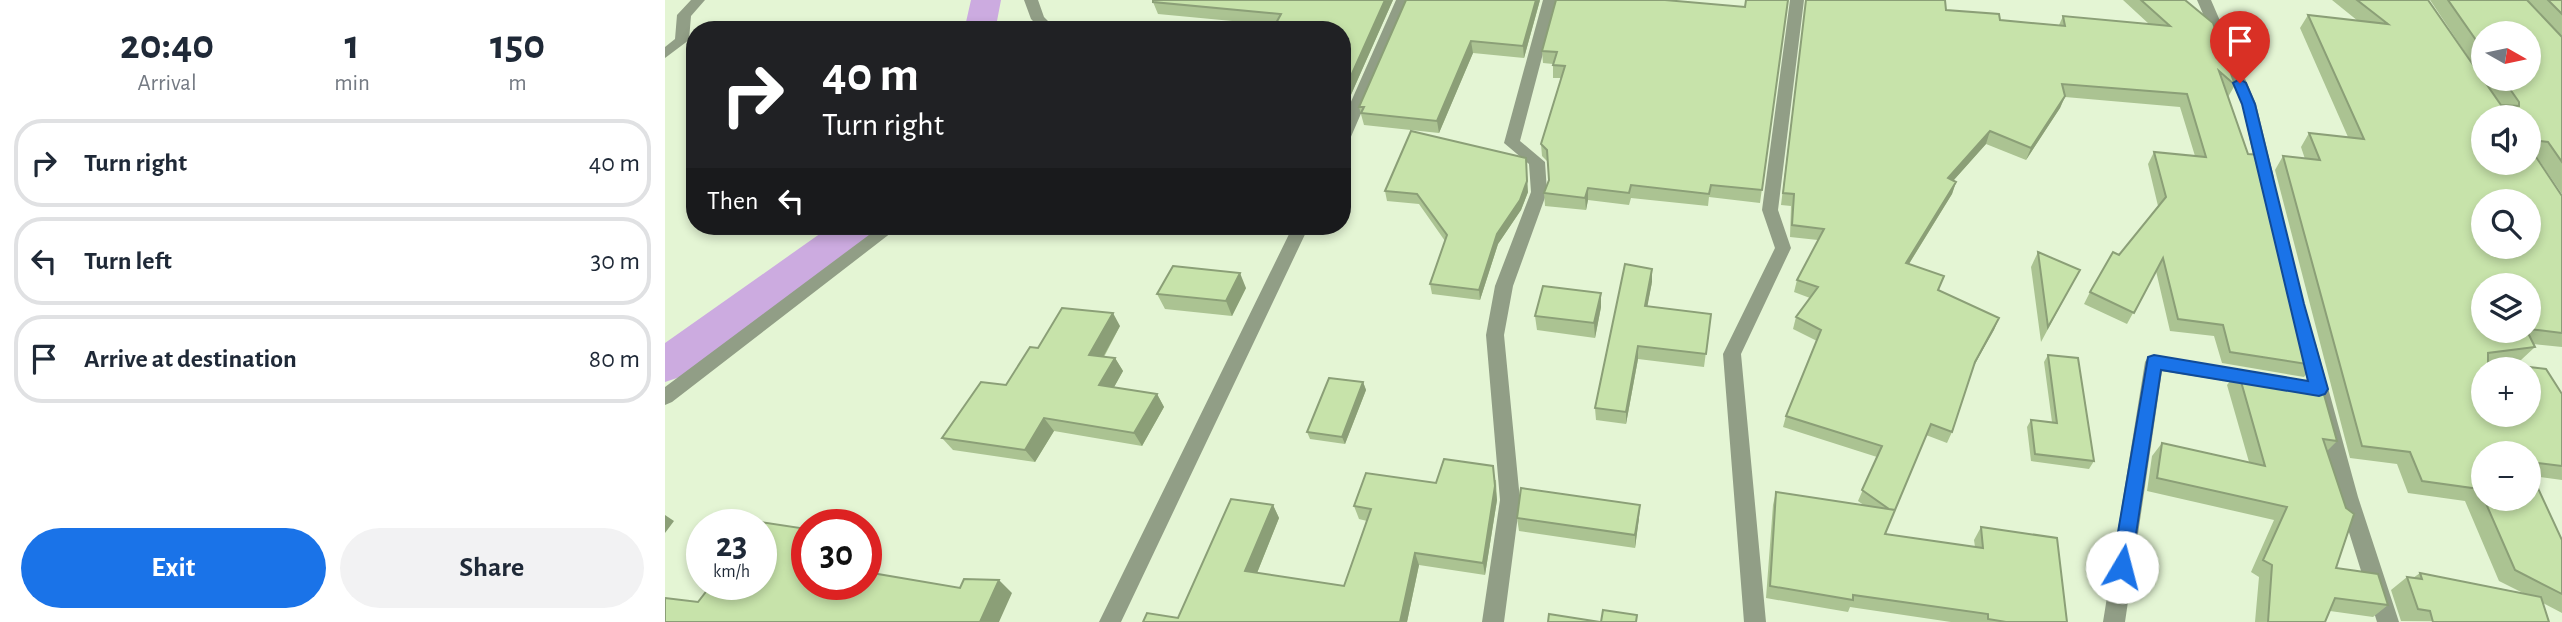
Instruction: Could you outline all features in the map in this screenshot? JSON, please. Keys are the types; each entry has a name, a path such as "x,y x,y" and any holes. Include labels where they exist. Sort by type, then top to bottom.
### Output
{"street":[{"path":"665,54 682,40 684,15 698,0"},
{"path":"1031,0 1040,21"},
{"path":"1351,118 1403,0"},
{"path":"1493,622 1510,500 1495,335 1504,286 1539,192 1537,163 1511,143 1550,0"},
{"path":"1755,622 1732,354 1783,248 1770,210 1797,0"},
{"path":"2204,0 2249,104 2271,197"},
{"path":"665,397 880,235"},
{"path":"1110,622 1297,235"},
{"path":"2303,328 2348,497 2388,622"},
{"path":"2113,622 2154,362 2319,389"}],"building":[{"path":"1385,0 1351,76 1351,21 1277,21 1281,14 1153,2"},
{"path":"1406,0 1536,0 1523,46 1471,41 1437,121 1361,113 1364,107 1359,107"},
{"path":"1556,0 1665,0 1745,7 1746,0 1788,0 1762,190 1711,185 1709,194 1631,185 1629,193 1588,188 1585,198 1544,193 1549,180 1547,150 1541,144 1565,66 1553,65 1557,52 1542,51"},
{"path":"1806,0 1945,0 1946,10 1999,14 2000,20 2065,26 2063,16 2170,26 2141,0 2185,0 2213,23 2235,85 2219,71 2248,154 2262,155 2313,365 2230,352 2223,325 2178,319 2163,258 2134,313 2090,292 2113,252 2119,255 2166,197 2154,152 2206,157 2187,94 2062,84 2065,96 2031,148 1990,131 1948,178 1956,182 1906,263 1944,276 1938,290 1999,318 1975,362 1952,432 1931,424 1895,510 1889,509 1862,490 1882,446 1786,416 1821,330 1796,317 1818,287 1797,280 1824,229 1792,225 1794,194 1783,193"},
{"path":"2357,0 2428,0 2471,62 2471,91 2491,91 2501,105 2471,105 2471,175 2541,175 2541,164 2562,196 2562,333 2541,330 2541,273 2471,273 2471,343 2533,343 2535,347 2488,353 2488,357 2471,357 2471,427 2541,427 2541,368 2546,369 2562,394 2562,466 2541,463 2541,441 2471,441 2471,488 2422,481 2410,452 2362,446 2283,156 2320,160 2309,133 2364,139 2308,15 2388,24"},
{"path":"2448,0 2527,0 2562,37 2562,162 2548,142 2541,141 2541,105 2519,105 2511,91 2541,91 2541,21 2471,21 2471,33"},
{"path":"2548,0 2562,0 2562,14"},
{"path":"1411,131 1526,158 1527,181 1520,200 1497,234 1479,290 1430,284 1447,235 1417,194 1385,191"},
{"path":"2038,252 2080,270 2048,327"},
{"path":"1625,264 1652,269 1645,306 1711,314 1706,354 1638,346 1626,412 1595,408"},
{"path":"1173,266 1240,273 1226,301 1157,294"},
{"path":"1543,286 1601,293 1594,323 1535,316"},
{"path":"1062,308 1113,313 1089,355 1115,358 1099,385 1157,394 1134,433 1044,418 1025,450 942,438 981,382 1006,385 1030,347 1038,348"},
{"path":"2048,355 2078,358 2094,461 2035,454 2031,420 2057,423"},
{"path":"2238,371 2321,384 2337,441 2323,439 2346,508 2354,514 2336,568 2378,574 2388,605 2335,598 2325,622 2268,622 2272,565 2263,560 2287,507 2157,478 2162,443 2265,466"},
{"path":"1329,378 1363,382 1342,437 1307,432"},
{"path":"1444,459 1493,466 1495,486 1483,563 1415,553 1400,622 1143,622 1147,613 1178,618 1231,499 1273,505 1245,571 1344,586 1371,509 1354,506 1366,473 1436,483"},
{"path":"1521,488 1640,505 1635,535 1517,518"},
{"path":"1776,492 1895,510 1885,534 1983,548 1981,527 2057,538 2067,622 2006,622 1988,619 1988,614 1853,595 1853,600 1770,586"},
{"path":"2541,495 2562,540 2562,594 2515,570 2489,511 2541,511"},
{"path":"777,525 791,527 791,600 882,600 882,575 960,588 964,579 999,580 980,622 665,622 665,598 698,602 777,600"},
{"path":"2420,573 2541,597 2549,622 2433,622 2430,611 2418,609 2407,577 2422,579"},
{"path":"1603,610 1637,615 1636,622 1601,622"},
{"path":"1549,614 1600,622 1548,622"}],"waterway":[{"path":"981,21 986,0"},
{"path":"665,365 845,235"}],"route":[{"path":"2122,567 2154,362 2319,389 2249,104 2240,83"}]}
